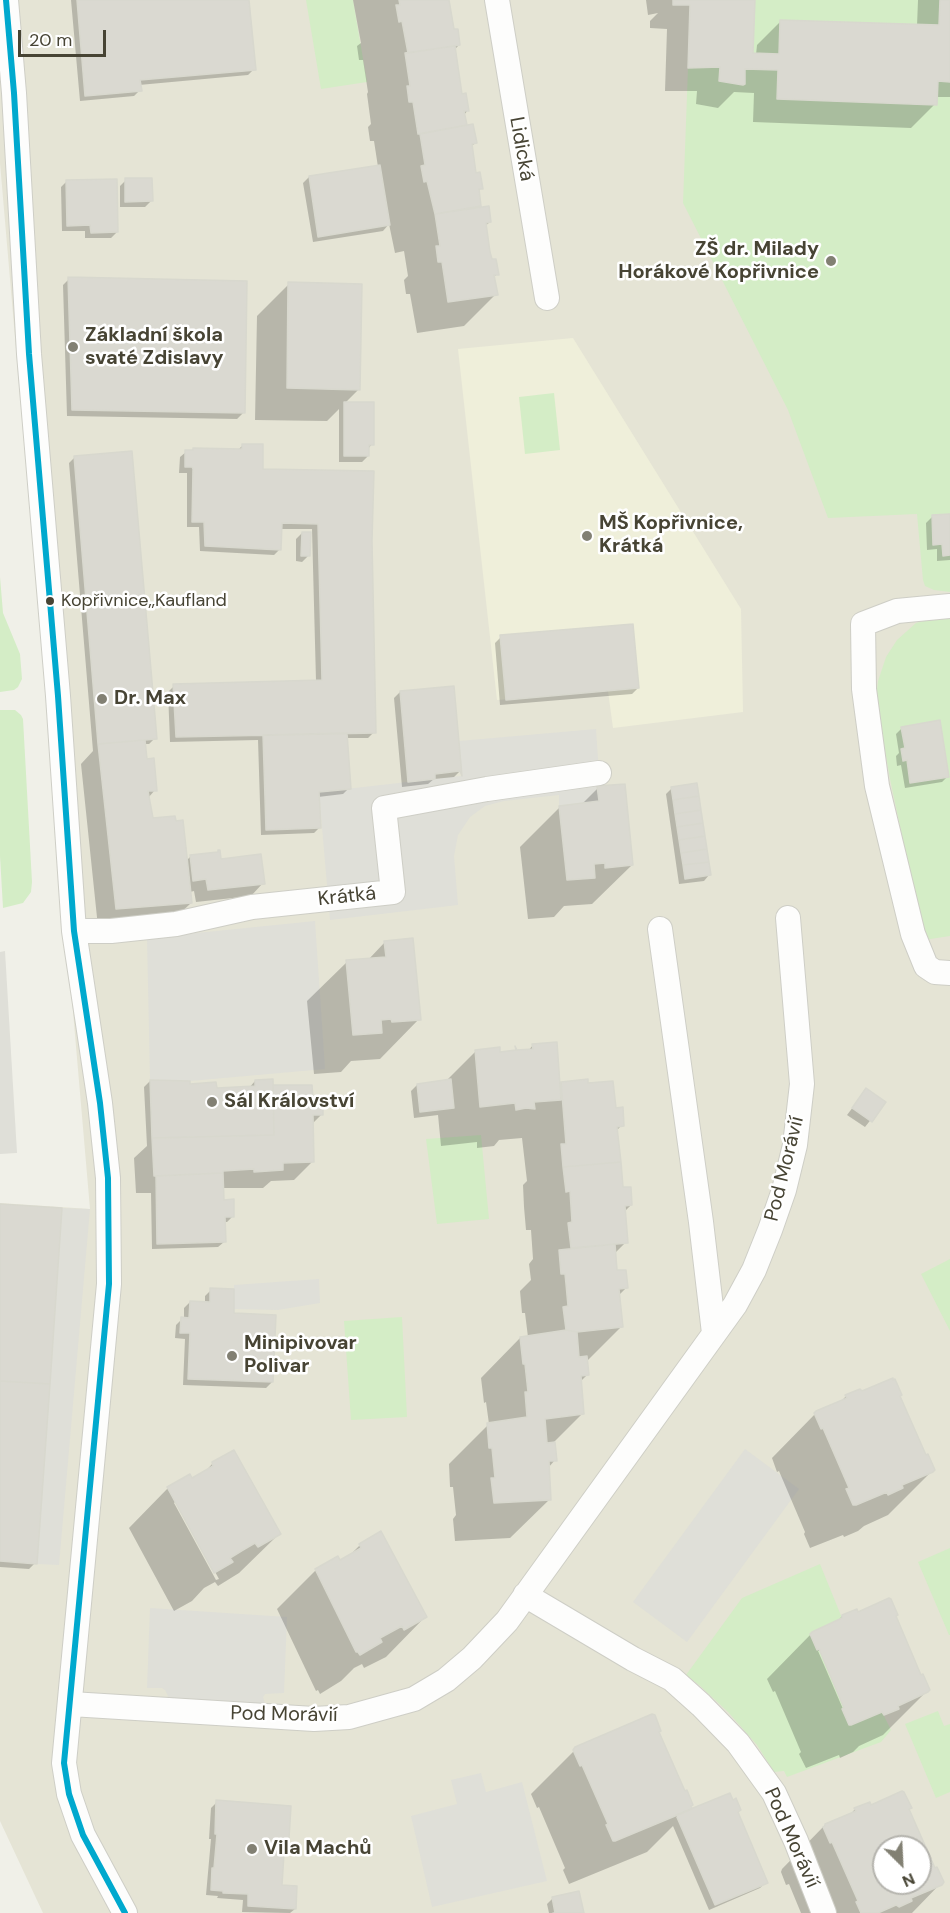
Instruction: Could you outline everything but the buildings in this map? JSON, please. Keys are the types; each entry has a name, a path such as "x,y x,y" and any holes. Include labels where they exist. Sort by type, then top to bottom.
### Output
{"street":[{"path":"6,0 14,93 29,354 58,696 74,931 100,1103 108,1178 109,1284 64,1763 69,1794 83,1835 124,1913"},
{"name":"Lidická","path":"497,0 547,298"},
{"path":"950,606 897,611 863,624 864,689 877,786 913,934 926,966 934,972 950,973"},
{"name":"Krátká","path":"74,931 176,924 252,907 393,892 384,808 487,789 599,773"},
{"name":"Pod Morávií","path":"71,1704 314,1719 349,1717 414,1699 446,1680 472,1658 507,1621 735,1305 753,1270 784,1190 795,1145 802,1084 788,918"},
{"path":"660,929 701,1222 714,1334"},
{"name":"Pod Morávií","path":"525,1595 633,1659 672,1679 738,1743 774,1792 824,1913"}],"shaded area":[{"path":"0,0 950,0 950,1913 43,1913 0,1821 0,1203 90,1209 0,163"},
{"name":"MŠ Kopřivnice, Krátká","path":"573,338 741,609 743,712 613,728 608,691 497,700 458,349"},
{"path":"596,729 599,801 559,806 559,795 504,801 485,806 470,817 458,835 454,856 458,905 330,920 319,792 461,776 459,741"},
{"path":"315,921 325,1069 190,1081 150,1080 147,938"},
{"path":"5,951 17,1153 0,1154 0,952"},
{"path":"62,1208 90,1209 59,1565 37,1564"},
{"path":"319,1279 320,1303 278,1310 234,1309 234,1285"},
{"path":"745,1449 799,1489 687,1642 633,1602"},
{"path":"150,1608 287,1617 284,1693 265,1694 263,1697 265,1704 164,1700 168,1696 165,1690 147,1688"},
{"path":"481,1773 486,1792 522,1782 547,1881 432,1907 411,1816 457,1804 451,1780"}],"green space":[{"path":"306,0 353,0 367,82 321,89"},
{"path":"755,0 940,0 939,25 780,20 779,54 753,53"},
{"name":"ZŠ dr. Milady Horákové Kopřivnice","path":"720,67 719,81 745,83 745,69 778,70 777,99 936,105 938,81 950,82 950,592 925,586 917,514 828,518 788,410 683,203 688,68"},
{"path":"554,393 560,450 525,454 519,397"},
{"path":"0,577 3,613 20,654 22,679 14,690 0,692"},
{"path":"950,618 950,936 924,940 890,779 876,698 878,681 886,657 897,640 916,623"},
{"path":"0,710 15,710 23,719 32,882 31,892 23,903 3,908 0,856"},
{"path":"481,1135 489,1219 437,1224 426,1139"},
{"path":"950,1259 950,1331 921,1274"},
{"path":"402,1317 407,1417 351,1420 344,1321"},
{"path":"950,1548 950,1635 949,1635 918,1562"},
{"path":"820,1564 842,1618 810,1634 816,1649 819,1649 849,1725 882,1712 891,1730 881,1742 787,1777 784,1771 774,1772 757,1745 728,1712 686,1675 742,1598"},
{"path":"938,1711 944,1726 950,1724 950,1792 936,1798 905,1724"}],"transit line":[{"path":"6,0 14,93 29,354 58,696 74,931 100,1103 108,1178 109,1284 64,1763 69,1794 83,1835 125,1913"}],"place":[{"name":"ZŠ dr. Milady Horákové Kopřivnice","path":"831,261"},
{"name":"Základní škola svaté Zdislavy","path":"73,347"},
{"name":"MŠ Kopřivnice, Krátká","path":"587,536"},
{"name":"Kopřivnice,,Kaufland","path":"50,601"},
{"name":"Dr. Max","path":"102,699"},
{"name":"Sál Království","path":"212,1102"},
{"name":"Minipivovar Polivar","path":"232,1356"},
{"name":"Vila Machů","path":"252,1849"}]}
